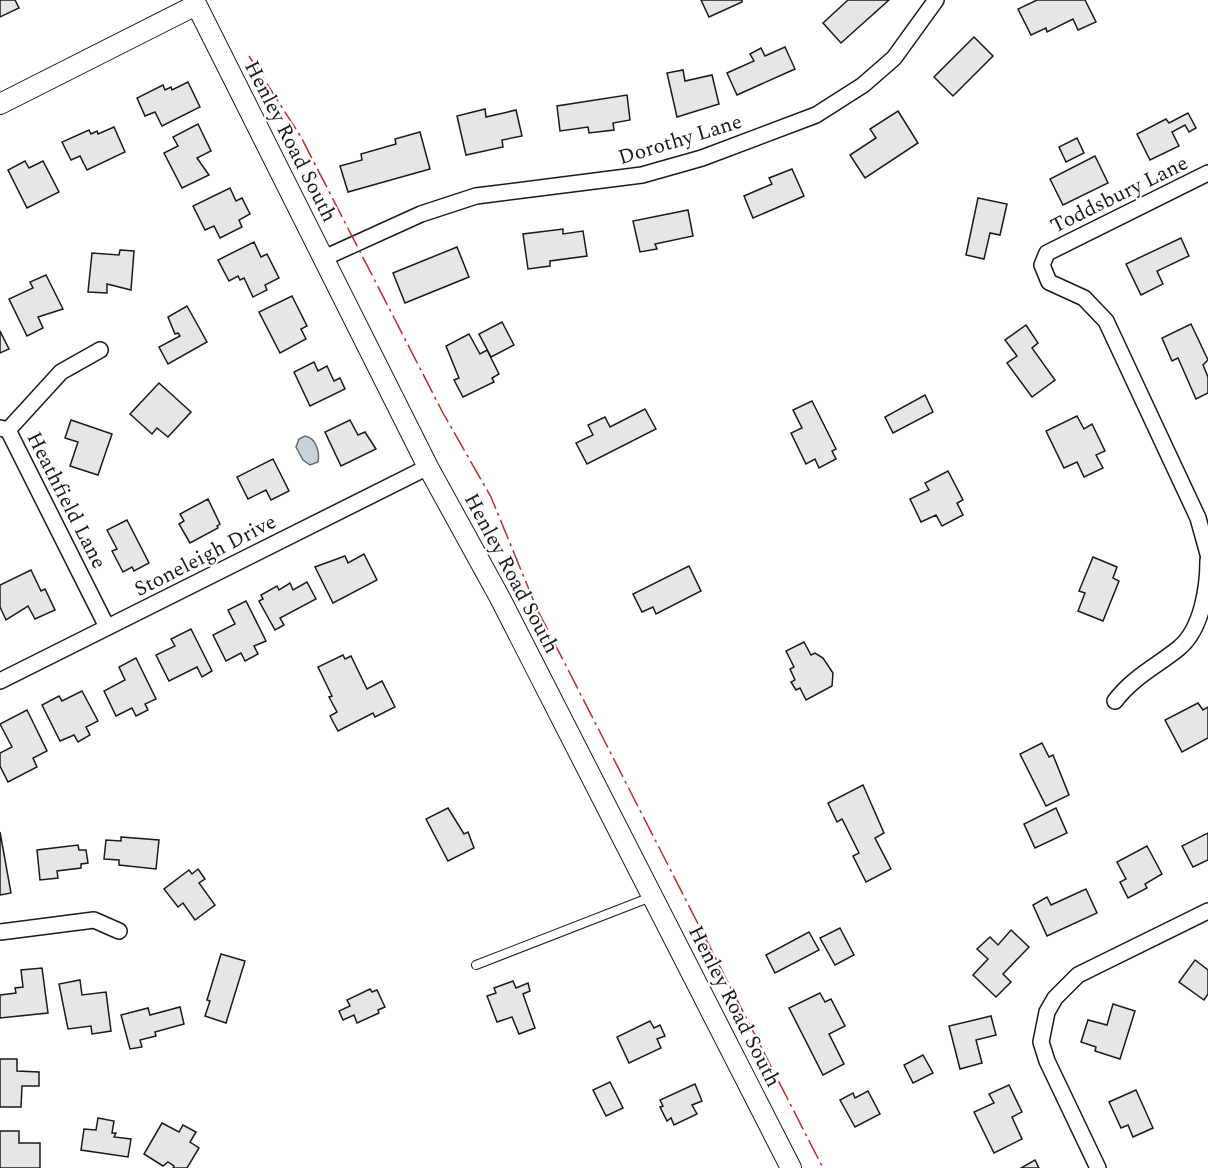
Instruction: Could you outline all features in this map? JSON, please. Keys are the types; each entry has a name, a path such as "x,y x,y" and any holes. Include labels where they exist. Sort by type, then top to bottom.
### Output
{"street":[{"name":"Dorothy Lane","path":"324,258 421,214 476,196 642,175 702,158 816,115 863,85 894,58 936,0"},
{"name":"Henley Road South","path":"198,2 428,467 503,604 791,1168"},
{"path":"0,104 198,2"},
{"name":"Toddsbury Lane","path":"1208,173 1047,253 1042,265 1049,282 1084,298 1106,321 1198,518 1208,554"},
{"path":"4,429 61,372 100,350"},
{"name":"Heathfield Lane","path":"4,429 107,627"},
{"name":"Stoneleigh Drive","path":"0,681 428,467"},
{"path":"1115,701 1127,685 1182,646 1200,610 1206,588 1208,560"},
{"path":"1098,1168 1047,1061 1041,1042 1047,1012 1055,998 1078,975 1208,911"},
{"path":"0,932 94,920 119,931"}],"lane":[{"path":"476,965 652,896"}],"shaded area":[{"path":"305,436 314,442 318,450 318,462 310,465 303,460 296,447 299,439"}],"building":[{"path":"0,0 15,0 19,8 0,17"},
{"path":"701,0 742,0 742,2 709,17"},
{"path":"848,0 889,0 841,43 823,23"},
{"path":"1037,0 1085,0 1096,22 1078,30 1073,19 1047,32 1046,28 1031,35 1018,9"},
{"path":"974,37 993,56 953,96 934,77"},
{"path":"785,47 795,69 737,95 727,73 754,61 750,54 761,48 765,56"},
{"path":"683,70 685,81 712,75 719,104 677,117 667,73"},
{"path":"188,82 200,107 162,126 155,112 145,116 137,98 163,85 165,90 171,87 172,90"},
{"path":"627,95 630,120 613,123 614,130 589,133 588,127 560,131 557,106"},
{"path":"485,109 486,117 516,110 522,136 502,140 503,147 466,155 457,116"},
{"path":"898,111 918,143 865,178 850,155 876,138 870,129"},
{"path":"1188,113 1196,128 1189,132 1185,125 1172,132 1179,146 1150,160 1137,134 1166,119 1169,123"},
{"path":"198,124 211,151 197,158 209,175 182,188 164,153 178,146 173,137"},
{"path":"114,127 125,152 87,170 80,156 71,160 62,142 89,130 91,134 97,131 98,134"},
{"path":"420,132 430,169 348,192 340,166 362,160 361,154 396,144 395,139"},
{"path":"1077,138 1084,153 1066,162 1059,147"},
{"path":"1095,156 1108,183 1063,205 1050,179"},
{"path":"25,161 29,168 43,161 59,192 27,208 8,170"},
{"path":"792,169 804,196 753,218 744,196 772,184 769,178"},
{"path":"230,188 236,201 242,198 250,214 239,220 242,227 220,238 214,226 205,230 193,206"},
{"path":"978,198 1007,204 1000,235 990,233 984,259 966,255"},
{"path":"688,210 693,236 655,244 657,249 640,252 633,221"},
{"path":"563,229 563,234 583,231 587,256 550,261 550,266 528,269 523,234"},
{"path":"1181,238 1189,256 1157,271 1163,284 1141,295 1126,264"},
{"path":"254,242 261,257 267,254 279,278 265,285 267,290 253,297 244,278 240,280 238,276 229,281 218,260"},
{"path":"457,247 469,277 405,303 393,273"},
{"path":"120,250 134,251 131,290 107,284 107,293 88,292 92,253 119,255"},
{"path":"46,275 63,309 38,317 43,328 27,336 9,299 33,288 30,282"},
{"path":"292,296 307,326 301,329 306,339 280,353 259,312"},
{"path":"187,306 207,342 168,364 159,347 180,336 178,333 175,334 168,317"},
{"path":"502,322 514,345 491,357 479,334"},
{"path":"1191,324 1208,360 1203,365 1208,377 1208,393 1196,399 1178,358 1172,361 1162,338"},
{"path":"1026,325 1038,343 1032,348 1055,380 1032,397 1007,363 1017,356 1005,340"},
{"path":"0,331 9,349 0,353"},
{"path":"469,334 480,354 487,350 499,374 492,378 494,382 463,397 454,380 459,378 446,346"},
{"path":"314,362 318,371 327,366 334,381 340,378 345,389 310,406 294,372"},
{"path":"159,383 191,412 168,437 157,428 152,434 130,414"},
{"path":"925,395 933,412 893,433 885,417"},
{"path":"812,401 836,449 832,451 836,459 819,468 815,459 806,464 791,433 802,428 793,410"},
{"path":"645,409 656,429 587,464 576,443 593,435 588,425 605,417 610,427"},
{"path":"1077,416 1084,429 1092,424 1105,451 1096,455 1103,468 1084,477 1077,462 1064,468 1046,431"},
{"path":"71,420 112,434 98,475 70,466 78,442 65,438"},
{"path":"350,420 358,435 365,432 376,449 341,466 325,432"},
{"path":"273,459 289,491 271,500 266,490 248,499 237,477"},
{"path":"948,471 963,500 957,503 963,515 942,526 936,515 921,522 910,499 929,490 925,483"},
{"path":"208,499 220,524 218,528 190,543 179,524 184,521 180,514"},
{"path":"127,520 149,563 134,571 132,567 123,572 112,551 117,549 107,530"},
{"path":"364,554 377,580 333,603 315,567 345,556 348,563"},
{"path":"1093,557 1117,567 1113,578 1119,581 1103,621 1078,611 1085,593 1079,591"},
{"path":"689,566 701,591 656,614 653,607 642,612 633,594"},
{"path":"31,570 41,591 45,589 55,610 35,619 28,606 6,620 0,607 0,585"},
{"path":"307,582 316,599 280,618 284,625 275,630 259,601 263,599 261,595 277,586 279,590 290,583 293,590"},
{"path":"246,601 266,641 254,646 258,654 245,661 241,653 226,661 213,635 235,624 228,610"},
{"path":"191,629 212,671 202,677 197,667 169,681 156,655 175,646 171,639"},
{"path":"804,642 811,655 815,653 823,658 833,673 832,686 806,700 800,688 796,690 791,682 795,680 790,669 794,667 786,651"},
{"path":"343,655 345,659 351,656 367,689 382,681 395,707 375,717 373,713 338,731 330,716 337,712 329,697 332,696 318,667"},
{"path":"136,658 156,699 145,704 148,710 136,716 132,708 116,716 104,691 125,680 119,667"},
{"path":"82,691 98,721 86,727 90,735 78,742 74,735 60,741 42,705 59,696 62,701"},
{"path":"1198,703 1203,710 1208,707 1208,738 1182,752 1165,720"},
{"path":"27,710 47,751 33,758 37,767 8,782 0,766 0,753 12,747 0,724"},
{"path":"1042,743 1049,757 1053,755 1069,795 1046,806 1020,754"},
{"path":"863,785 884,833 875,838 891,869 866,882 853,856 859,853 842,819 837,822 828,803"},
{"path":"448,808 464,834 468,832 474,848 448,861 426,819"},
{"path":"1056,808 1067,833 1035,848 1024,824"},
{"path":"0,832 11,893 0,895"},
{"path":"1208,833 1208,860 1193,867 1182,846"},
{"path":"121,837 159,840 156,869 119,865 119,860 104,859 106,840 121,841"},
{"path":"78,845 79,850 86,850 88,863 81,864 81,868 57,871 58,878 40,880 37,850"},
{"path":"1147,846 1162,874 1145,884 1147,888 1128,898 1120,882 1126,879 1117,862"},
{"path":"198,869 205,879 199,883 215,905 195,920 183,903 178,907 164,889 189,870 192,874"},
{"path":"1086,889 1097,913 1047,936 1033,905 1047,897 1051,905"},
{"path":"840,928 854,955 835,965 820,938"},
{"path":"1011,930 1029,947 1003,974 1011,982 996,997 973,975 988,959 977,949 990,937 998,945"},
{"path":"809,932 819,950 775,973 766,955"},
{"path":"221,954 245,961 226,1023 205,1016 210,1001 207,1000"},
{"path":"1195,960 1208,970 1208,994 1204,1000 1179,982"},
{"path":"42,968 48,1013 0,1018 0,995 16,993 15,988 23,987 21,970"},
{"path":"80,980 82,995 106,992 111,1031 92,1034 91,1026 68,1029 59,984"},
{"path":"513,981 516,988 528,983 530,991 523,994 535,1028 519,1034 512,1017 497,1022 487,996 496,993 494,988"},
{"path":"370,989 372,992 377,990 385,1007 378,1010 379,1013 357,1023 354,1015 343,1020 339,1011 350,1006 347,1000"},
{"path":"820,993 825,1002 831,999 845,1026 829,1034 844,1064 823,1075 789,1008"},
{"path":"1113,1004 1135,1011 1120,1059 1095,1051 1096,1047 1081,1042 1088,1020 1107,1025"},
{"path":"180,1007 184,1024 155,1032 156,1036 140,1040 142,1047 130,1049 121,1015 148,1008 150,1015"},
{"path":"991,1016 996,1035 976,1040 982,1063 960,1069 949,1026"},
{"path":"650,1021 654,1028 660,1025 665,1036 657,1039 661,1048 629,1063 617,1037"},
{"path":"923,1055 933,1073 913,1083 904,1065"},
{"path":"0,1059 17,1059 17,1071 39,1072 39,1086 22,1086 21,1107 0,1107"},
{"path":"610,1082 623,1108 606,1116 593,1090"},
{"path":"695,1084 702,1101 692,1105 697,1114 674,1125 671,1118 667,1121 660,1107 663,1106 660,1100"},
{"path":"1009,1085 1022,1112 1012,1117 1022,1139 994,1153 974,1112 994,1103 989,1094"},
{"path":"1136,1090 1153,1128 1133,1137 1128,1125 1121,1128 1109,1102"},
{"path":"868,1091 880,1114 855,1127 840,1100 853,1093 855,1098"},
{"path":"98,1118 114,1121 112,1133 116,1133 114,1137 131,1139 128,1157 81,1150 84,1129 96,1130"},
{"path":"162,1123 179,1132 183,1125 196,1132 190,1142 199,1148 187,1168 173,1168 174,1166 168,1162 163,1166 144,1154"},
{"path":"0,1131 19,1131 19,1143 40,1143 40,1168 0,1168"},
{"path":"1035,1160 1039,1168 1021,1168"}],"power":[{"path":"249,56 301,137 443,413 491,497 537,609 823,1168"}]}
